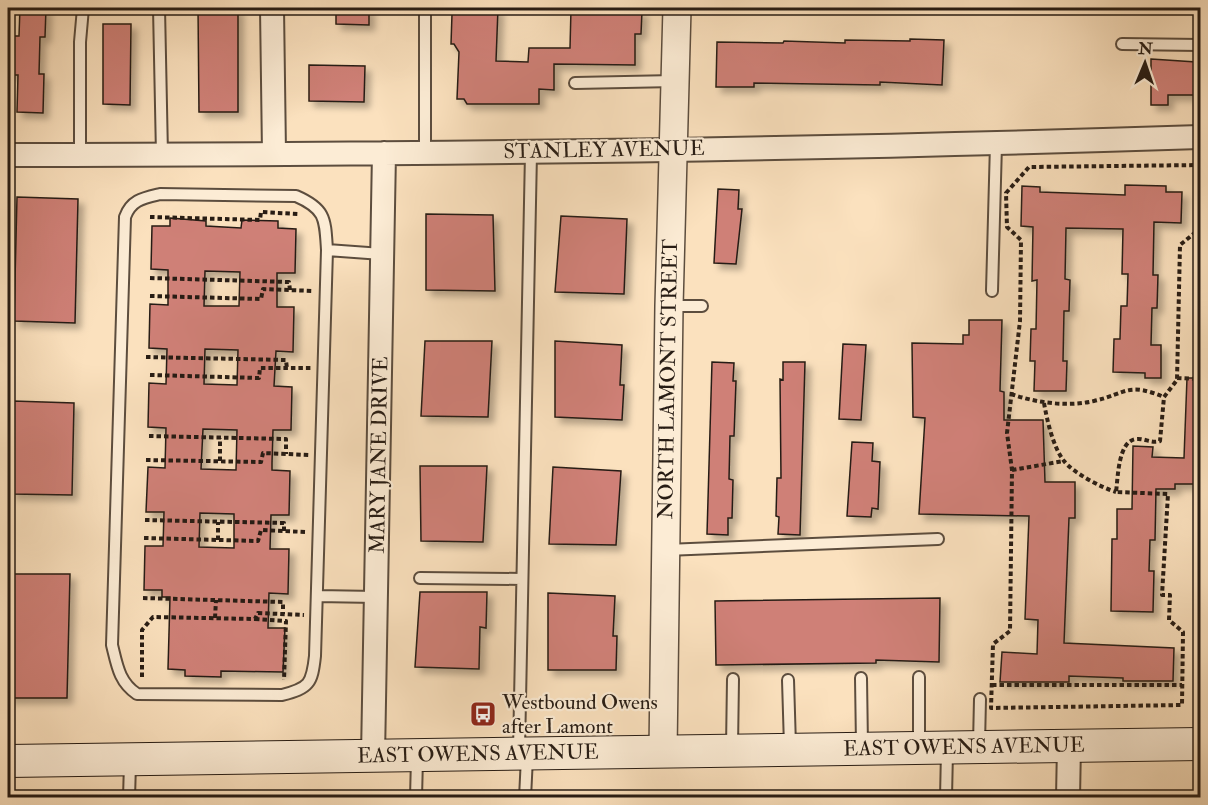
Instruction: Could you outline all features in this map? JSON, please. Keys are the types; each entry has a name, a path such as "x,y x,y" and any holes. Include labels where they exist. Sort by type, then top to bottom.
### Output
{"main road":[{"name":"EAST OWENS AVENUE","path":"8,761 1200,744"}],"street":[{"path":"272,8 274,153"},
{"name":"NORTH LAMONT STREET","path":"663,752 669,306 677,8"},
{"name":"STANLEY AVENUE","path":"8,155 531,153 673,148 996,144 1200,137"},
{"name":"MARY JANE DRIVE","path":"373,756 384,153"},
{"path":"1068,798 1069,745"}],"lane":[{"path":"80,155 80,42 83,8"},
{"path":"159,8 162,154"},
{"path":"425,153 426,8"},
{"path":"1122,44 1200,45"},
{"path":"574,82 675,81"},
{"path":"992,291 996,144"},
{"path":"525,798 522,579 531,153"},
{"path":"160,194 296,196 315,204 319,212 326,224 327,250 313,678 301,690 282,695 137,694 127,687 119,675 112,645 125,217 129,206 142,198 160,194"},
{"path":"327,250 382,254"},
{"path":"669,306 702,306"},
{"path":"666,550 938,539"},
{"path":"420,578 522,579"},
{"path":"317,596 376,597"},
{"path":"919,677 946,798"},
{"path":"861,678 862,749"},
{"path":"732,751 733,679"},
{"path":"788,680 790,750"},
{"path":"979,747 980,699"},
{"path":"416,798 418,755"},
{"path":"129,798 130,759"}],"path":[{"path":"1044,403 1047,419 1064,461 1098,484 1116,492 1168,494 1162,595 1170,595 1168,620 1183,632 1182,705 991,708 993,644 1010,631 1012,470 1006,433 1020,321 1022,240 1007,227 1006,193 1029,167 1200,165 1197,231 1180,245 1177,378 1164,397 1160,441 1154,443 1137,438 1129,442 1122,453 1116,492"},
{"path":"150,217 260,220 261,212 319,212"},
{"path":"150,278 290,282 291,290"},
{"path":"150,296 261,299 263,289 326,291"},
{"path":"146,357 286,360 287,369"},
{"path":"150,375 259,378 260,369 324,368"},
{"path":"1177,378 1200,379"},
{"path":"1011,394 1044,403 1093,402 1130,388 1146,390 1164,397"},
{"path":"149,436 286,440 286,454"},
{"path":"220,438 220,461"},
{"path":"146,460 261,462 263,453 321,455"},
{"path":"1012,470 1064,461"},
{"path":"145,520 284,523 284,531"},
{"path":"218,522 218,540"},
{"path":"144,538 258,541 261,530 319,532"},
{"path":"143,598 283,602 283,614"},
{"path":"215,618 216,600"},
{"path":"255,620 258,613 316,615"},
{"path":"153,678 141,677 142,630 152,617 215,618 286,621 284,679 272,680"},
{"path":"992,686 1182,685"}],"building":[{"path":"20,8 46,8 45,37 40,37 39,74 44,74 43,113 17,112 18,75 10,75 10,36 19,36"},
{"path":"198,8 238,8 238,112 199,112"},
{"path":"336,8 369,8 369,25 336,24"},
{"path":"458,8 498,8 496,61 528,62 529,48 570,48 571,9 642,11 641,34 635,34 635,65 554,64 554,90 539,89 539,104 467,104 464,99 457,99 459,52 454,44 451,44 452,14 458,12"},
{"path":"103,24 131,24 130,105 103,104"},
{"path":"910,39 944,40 942,85 880,82 880,85 754,83 754,87 716,87 717,42 845,43 845,40 910,41"},
{"path":"1151,59 1196,62 1195,95 1168,95 1168,105 1151,105"},
{"path":"309,65 365,66 364,102 309,101"},
{"path":"1125,185 1166,186 1166,192 1182,192 1181,223 1154,222 1153,275 1158,275 1157,308 1152,308 1151,345 1161,345 1161,378 1145,378 1145,373 1113,372 1114,339 1120,339 1121,306 1127,306 1128,274 1122,274 1123,229 1066,228 1065,279 1070,280 1069,311 1064,311 1063,361 1067,361 1066,391 1034,391 1035,361 1030,361 1031,329 1036,329 1037,280 1032,281 1033,227 1021,226 1022,186 1040,187 1040,192 1125,195"},
{"path":"718,189 739,190 738,209 742,209 736,264 714,263"},
{"path":"17,197 78,199 75,323 14,321"},
{"path":"426,214 493,215 495,291 426,290"},
{"path":"561,216 627,219 624,294 555,292"},
{"path":"170,218 206,221 206,226 241,228 242,220 278,221 278,228 296,229 295,273 277,273 277,307 294,307 293,352 276,351 274,386 292,387 291,430 273,430 272,470 290,471 289,515 271,515 270,549 289,549 288,594 269,593 268,628 285,628 283,672 221,671 221,677 185,676 185,670 168,669 170,597 162,597 162,590 144,590 145,546 163,546 164,512 146,512 148,467 165,468 166,428 148,427 149,383 166,384 167,349 149,348 150,304 168,305 168,270 151,269 152,226 170,226","holes":["205,271 240,272 239,306 204,306","205,349 238,350 237,385 204,384","203,429 237,430 236,470 201,469","200,513 234,514 234,548 199,547"]},
{"path":"969,320 1002,320 1000,391 1004,392 1004,420 1043,420 1045,482 1075,482 1075,518 1069,518 1064,643 1174,648 1173,681 1123,681 1123,678 1069,676 1069,682 1000,682 1002,652 1037,654 1038,620 1025,619 1029,516 919,514 925,418 913,417 912,343 963,344 963,335 969,335"},
{"path":"425,341 492,341 488,417 421,416"},
{"path":"555,341 622,345 620,385 624,385 622,420 555,417"},
{"path":"843,344 866,345 861,420 839,419"},
{"path":"712,362 734,363 733,381 736,381 734,436 730,436 729,479 733,480 732,518 728,518 728,535 707,534"},
{"path":"783,362 805,362 800,535 778,534 779,517 776,516 777,478 781,478 780,379 783,380"},
{"path":"1187,378 1200,378 1200,484 1175,484 1175,489 1156,489 1155,540 1150,540 1149,571 1154,571 1153,612 1111,611 1112,539 1117,539 1117,509 1132,509 1133,446 1153,447 1152,457 1184,458"},
{"path":"13,401 74,403 72,495 11,494"},
{"path":"852,442 873,443 872,461 880,462 878,509 872,508 871,517 847,516"},
{"path":"420,466 487,466 483,542 421,541"},
{"path":"553,467 621,471 616,545 549,544"},
{"path":"9,574 70,574 67,698 8,698"},
{"path":"420,592 487,592 486,628 480,627 479,669 415,667"},
{"path":"548,593 615,596 613,636 617,636 616,670 548,670"},
{"path":"940,598 939,662 876,660 876,663 716,665 715,601"}],"place":[{"name":"Westbound Owens after Lamont","path":"483,714"}]}
